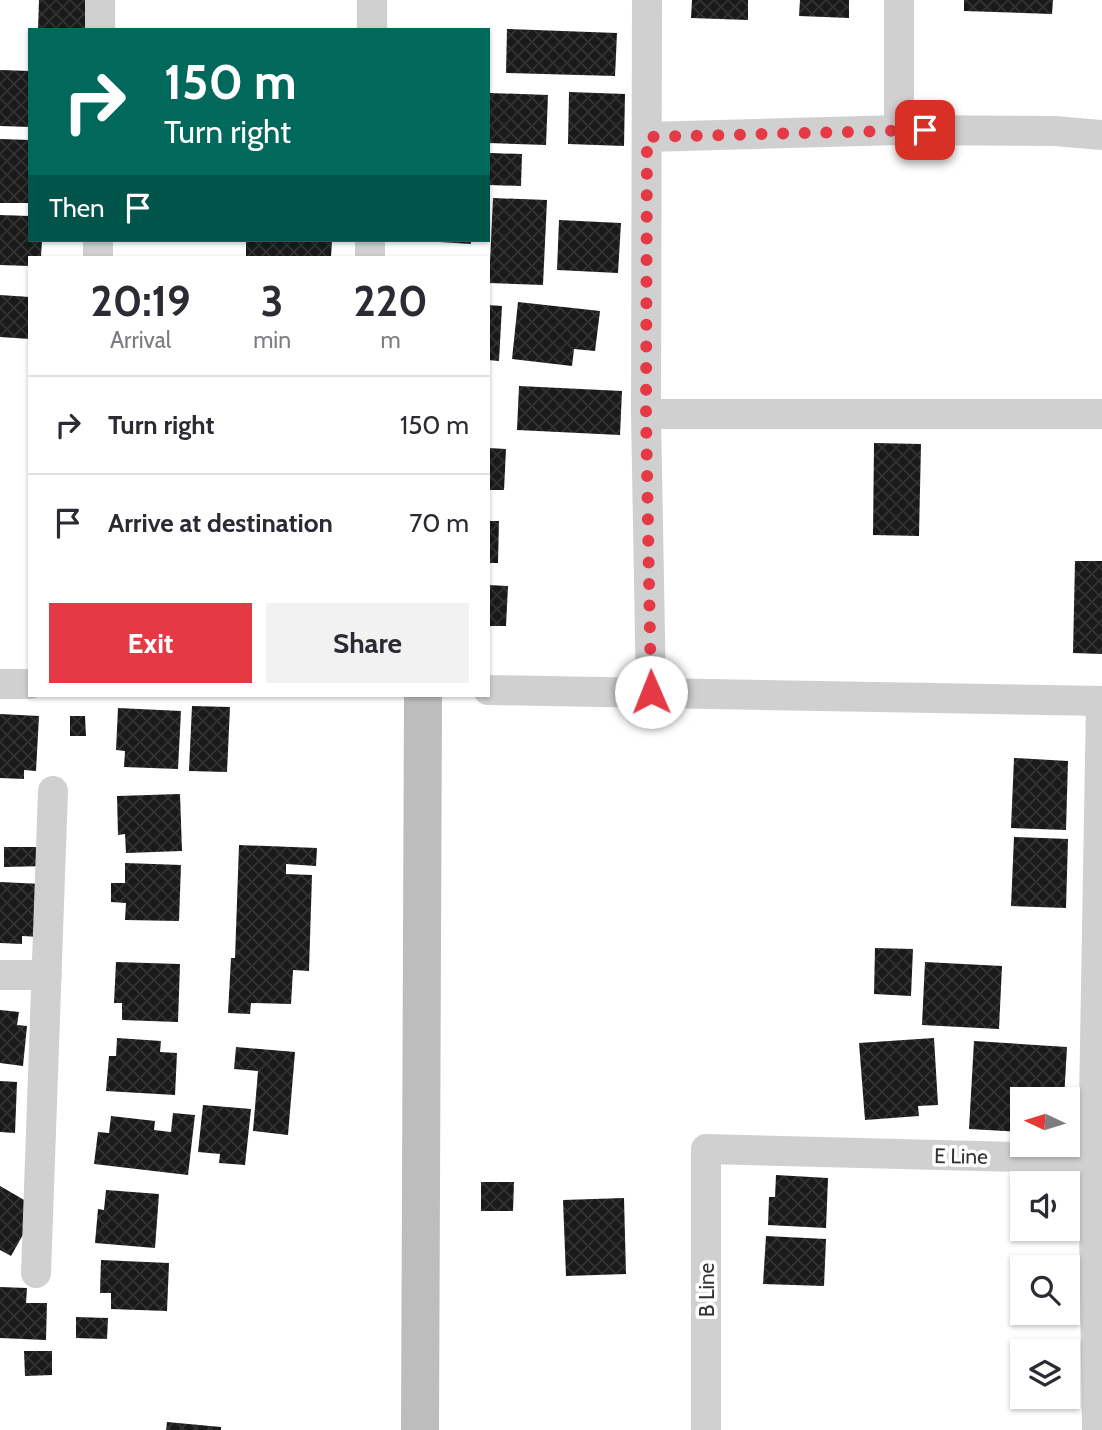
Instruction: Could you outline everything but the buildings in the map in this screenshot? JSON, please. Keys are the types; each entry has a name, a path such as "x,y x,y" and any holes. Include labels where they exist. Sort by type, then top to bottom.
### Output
{"street":[{"path":"100,0 100,28"},
{"path":"372,0 372,28"},
{"path":"648,0 646,414 651,692"},
{"path":"899,0 899,130"},
{"path":"647,137 899,130 1055,131 1102,135"},
{"path":"646,414 1102,414"},
{"path":"0,684 28,684"},
{"path":"490,690 1101,701 1093,1160 1097,1430"},
{"path":"420,1430 423,697"},
{"path":"36,1273 53,791"},
{"path":"0,975 47,975"},
{"name":"E Line","path":"706,1149 1093,1160"},
{"name":"B Line","path":"706,1149 706,1430"}],"route":[{"path":"651,692 646,414 647,137 925,130"}]}
